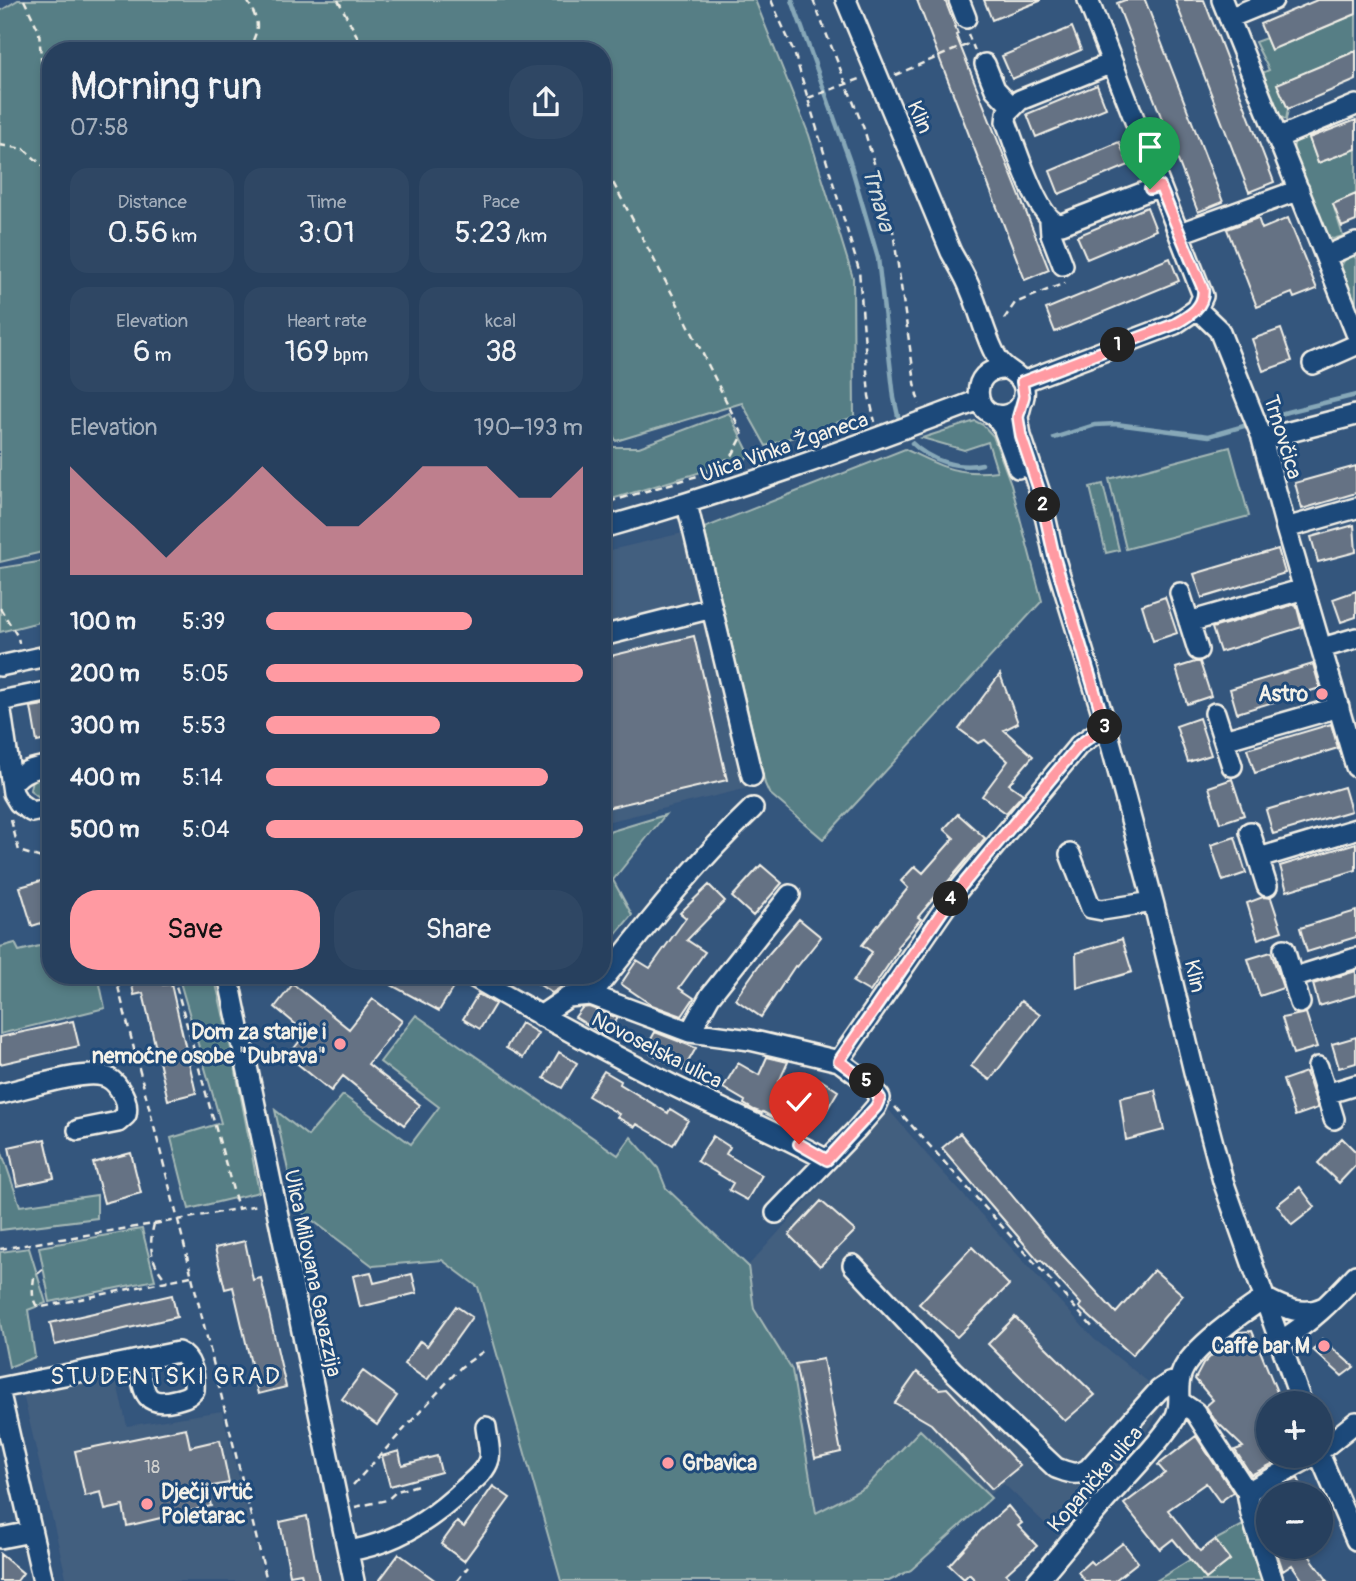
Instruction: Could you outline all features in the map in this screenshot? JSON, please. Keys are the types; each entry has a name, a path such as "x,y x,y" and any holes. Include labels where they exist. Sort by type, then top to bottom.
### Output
{"street":[{"name":"Klin","path":"846,0 951,253 971,289 992,348 1005,369"},
{"path":"1022,382 1175,324 1197,309 1203,296 1203,289 1088,0"},
{"path":"1273,0 1225,9 1356,333"},
{"path":"985,64 995,89 1012,106"},
{"path":"1063,265 1051,234 1050,221 1038,205 1006,122 1007,113 1020,100 1112,64"},
{"path":"1277,138 1356,106"},
{"path":"1050,221 1062,224 1160,186"},
{"path":"1180,233 1299,190"},
{"path":"1325,256 1356,243"},
{"name":"Klin","path":"951,253 958,290 979,347 982,379"},
{"name":"Trnovčica","path":"1197,309 1219,330 1252,408 1356,767"},
{"path":"1313,364 1356,345"},
{"path":"1005,369 1022,382 1024,396 1013,412 994,415 988,412 979,400 978,393 982,379 992,371 1005,369"},
{"name":"Ulica Vinka Žganeca","path":"611,525 687,504 921,417 979,400"},
{"name":"Klin","path":"1022,402 1018,417 1019,429 1040,493 1054,556 1105,726 1153,902 1223,1181 1297,1391"},
{"name":"Klin","path":"994,415 1003,427 1028,498 1054,556"},
{"path":"1262,437 1356,415"},
{"path":"687,504 752,776"},
{"path":"1286,528 1356,508"},
{"path":"1189,622 1304,589"},
{"path":"1180,593 1198,650"},
{"path":"611,634 712,608"},
{"path":"1322,648 1356,638"},
{"path":"0,666 42,657"},
{"path":"42,693 0,703 13,793 19,803 32,812 42,810"},
{"path":"1224,740 1339,707"},
{"path":"1215,713 1232,766"},
{"path":"839,1061 950,900 1079,745 1105,726"},
{"path":"12,784 17,776 28,769 42,767"},
{"path":"611,971 718,841 753,808"},
{"path":"1259,858 1356,830"},
{"path":"1250,832 1267,886"},
{"path":"1070,854 1091,908 1101,910 1153,902"},
{"path":"690,1032 710,996 790,895"},
{"path":"1284,949 1300,1003"},
{"path":"1292,978 1356,958"},
{"name":"Ulica Milovana Gavazzija","path":"230,984 354,1581"},
{"name":"Novoselska ulica","path":"485,984 540,1016 670,1084 799,1144 827,1160"},
{"path":"592,995 601,984"},
{"path":"540,1016 568,998 592,995 690,1032 750,1040 839,1061 870,1084 880,1098 876,1107 776,1213"},
{"path":"1318,1067 1334,1119"},
{"path":"0,1094 88,1075 105,1076 115,1082 128,1107 126,1115 118,1122 78,1130"},
{"path":"1326,1094 1356,1085"},
{"path":"853,1265 953,1371 1056,1468 1072,1474 1081,1474 1088,1469 1159,1390 1179,1380"},
{"path":"1280,1341 1304,1326 1356,1275"},
{"path":"1273,1581 1251,1514 1247,1492 1195,1412 1181,1402 1179,1380 1185,1366 1197,1352 1265,1298 1289,1310 1318,1310 1328,1305"},
{"path":"0,1388 139,1361"},
{"path":"0,1394 43,1581"},
{"name":"Kopanička ulica","path":"1037,1581 1120,1483 1146,1457 1174,1420 1181,1402"},
{"path":"1333,1440 1356,1422"},
{"path":"348,1551 399,1534 427,1520 453,1500 481,1473 488,1461 486,1427"},
{"path":"1247,1492 1291,1468"},
{"path":"1326,1468 1354,1529"},
{"path":"0,1538 32,1532"}],"path":[{"path":"23,0 39,31 42,71"},
{"path":"247,0 258,20 257,33 252,42"},
{"path":"338,0 360,42"},
{"path":"771,0 794,52 859,270 869,396 881,432"},
{"path":"813,0 864,129 892,224 921,417"},
{"path":"962,9 971,43 980,61 985,64"},
{"path":"892,76 971,43"},
{"path":"808,99 862,78"},
{"path":"0,145 24,149 42,165"},
{"path":"611,179 743,435 732,456 704,474 611,501"},
{"path":"1004,319 1015,303 1065,283 1060,271 1063,265"},
{"path":"0,608 18,637 20,647"},
{"path":"10,815 19,851 42,858"},
{"path":"118,984 267,1581"},
{"path":"176,984 238,1209"},
{"path":"880,1098 889,1101 926,1139 1094,1329"},
{"path":"0,1249 275,1201"},
{"path":"154,1224 150,1239 153,1259 157,1270 167,1281"},
{"path":"43,1269 34,1277 32,1290 36,1305 42,1307 192,1275"},
{"path":"351,1486 461,1367 484,1351"},
{"path":"348,1509 387,1500 397,1490 418,1485"},
{"path":"457,1581 468,1567"}],"shaded area":[{"path":"704,528 765,784 611,821 611,550"},
{"path":"889,1110 1094,1339 1166,1396 1151,1426 1058,1536 1004,1484 989,1495 920,1430 866,1487 816,1513 792,1370 754,1309 748,1266"},
{"name":"Dječji vrtić Poletarac","path":"115,1375 127,1426 222,1411 265,1581 67,1581 23,1394"}],"green space":[{"path":"18,0 755,0 809,135 853,278 854,417 766,446 742,403 616,441 611,431 611,42 42,42 42,552 0,562 0,11"},
{"path":"1356,14 1356,51 1278,84 1288,109 1286,120 1277,114 1260,74 1269,70 1255,42 1266,38 1271,50"},
{"path":"1307,132 1318,163 1356,149 1356,194 1333,204 1343,236 1333,239 1327,237 1292,153 1295,140"},
{"path":"1352,252 1356,259 1356,312 1344,289 1340,274 1345,259"},
{"path":"729,413 751,457 611,499 611,447 639,447"},
{"path":"975,421 993,436 1011,484 1042,601 823,839 769,793 765,784 704,528 905,449 959,471 997,471 988,442 964,450 922,438"},
{"path":"1230,447 1249,516 1126,549 1109,479"},
{"path":"1103,484 1119,550 1106,553 1090,487"},
{"path":"42,561 42,621 0,632 0,568"},
{"path":"42,776 42,799 30,790 32,779"},
{"path":"665,815 613,880 632,915 611,940 611,831"},
{"path":"15,943 19,951 42,945 42,984 100,984 105,1008 0,1034 0,947"},
{"path":"181,984 216,984 259,1192 189,1209 171,1138 221,1123"},
{"path":"416,1015 618,1155 631,1137 658,1168 666,1188 748,1266 754,1309 792,1370 816,1513 866,1487 920,1430 991,1498 911,1570 889,1581 561,1581 478,1287 442,1260 373,1266 296,1208 275,1110 308,1136 343,1095 411,1144 439,1107 380,1062"},
{"path":"0,1147 20,1206 97,1195 97,1218 0,1230"},
{"path":"142,1229 155,1280 50,1302 39,1247"},
{"path":"29,1248 46,1303 28,1310 35,1357 9,1367 0,1322 0,1252"},
{"path":"1243,1525 1261,1581 1156,1581 1191,1559 1206,1578 1230,1560 1215,1540"}],"building":[{"path":"917,0 945,0 958,34 956,35 1049,270 1025,280"},
{"path":"984,0 1040,0 1040,1 992,20"},
{"path":"1125,0 1145,0 1223,202 1198,212 1117,3"},
{"path":"1175,0 1204,0 1274,182 1249,192"},
{"path":"1317,0 1356,0 1356,14 1271,50 1260,24"},
{"path":"1072,27 1081,50 1012,79 1002,56"},
{"path":"1356,51 1356,80 1288,109 1277,84"},
{"path":"1097,85 1106,108 1036,137 1027,114"},
{"path":"1356,120 1356,149 1318,163 1309,138"},
{"path":"1119,142 1129,165 1059,194 1050,171"},
{"path":"1356,194 1356,221 1342,227 1333,204"},
{"path":"1147,207 1156,230 1087,259 1077,236"},
{"path":"1258,218 1262,229 1288,218 1317,289 1294,298 1292,293 1257,307 1227,229"},
{"path":"1170,258 1179,281 1055,332 1046,309"},
{"path":"1281,329 1292,361 1263,371 1252,339"},
{"path":"1356,466 1356,493 1302,509 1295,483"},
{"path":"1354,525 1356,552 1318,562 1311,537"},
{"path":"1278,549 1285,573 1202,598 1194,574"},
{"path":"1356,591 1356,617 1341,622 1333,599"},
{"path":"1165,597 1177,633 1153,641 1142,605"},
{"path":"1296,604 1302,627 1220,652 1212,628"},
{"path":"694,636 727,780 611,807 611,656"},
{"path":"1200,662 1211,696 1187,704 1176,668"},
{"path":"1313,664 1320,688 1237,713 1230,689"},
{"path":"1000,674 1018,723 1004,730 1033,756 1009,784 1023,794 1006,813 982,796 1008,761 985,740 978,743 959,729"},
{"path":"42,705 42,741 37,742 31,707"},
{"path":"1199,718 1211,755 1188,762 1176,726"},
{"path":"1331,724 1338,748 1255,773 1247,749"},
{"path":"1232,779 1244,815 1220,823 1209,787"},
{"path":"1344,787 1351,811 1273,834 1266,810"},
{"path":"958,814 985,838 918,917 921,919 897,947 899,949 870,992 853,982 872,952 862,945 908,888 901,881 915,866 923,873 954,838 944,829"},
{"path":"1235,837 1246,873 1223,881 1211,845"},
{"path":"1356,843 1356,870 1287,891 1280,866"},
{"path":"761,865 782,883 753,916 732,897"},
{"path":"42,881 42,923 32,926 20,887"},
{"path":"709,885 725,901 687,940 705,952 679,988 694,998 682,1016 652,1005 621,984 637,960 650,968 686,918 680,913"},
{"path":"1263,897 1271,898 1282,931 1258,939 1247,903"},
{"path":"1356,911 1356,937 1307,952 1300,928"},
{"path":"799,919 821,937 797,967 795,966 761,1017 735,999 759,965"},
{"path":"1122,939 1132,972 1077,988 1076,953"},
{"path":"1271,952 1283,988 1260,996 1248,959"},
{"path":"1356,971 1356,995 1319,1006 1313,984"},
{"path":"132,984 171,984 196,1093 168,1100 143,993 134,995"},
{"name":"Dom za starije i nemoćne osobe \"Dubrava\"","path":"293,984 349,1029 373,999 402,1021 368,1064 420,1105 404,1125 343,1076 331,1091 288,1056 306,1033 275,1007"},
{"path":"390,984 451,984 454,986 439,1011"},
{"path":"538,984 563,984 552,993"},
{"path":"478,994 495,1004 480,1029 463,1019"},
{"path":"1021,1001 1040,1015 990,1080 971,1066"},
{"path":"589,1007 618,1018 605,1036 575,1017 582,1008"},
{"path":"1306,1013 1317,1047 1293,1054 1282,1018"},
{"path":"73,1021 79,1046 0,1064 0,1037"},
{"path":"521,1023 538,1033 523,1058 506,1048"},
{"path":"655,1032 696,1048 683,1071 645,1050"},
{"path":"1356,1037 1356,1063 1339,1068 1332,1044"},
{"path":"559,1052 577,1063 562,1088 544,1078"},
{"path":"767,1057 788,1062 777,1086 803,1102 789,1126 754,1110 744,1104 745,1101 723,1088 738,1063 759,1075"},
{"path":"604,1071 668,1113 670,1109 688,1120 673,1145 637,1124 635,1127 617,1117 619,1114 588,1096"},
{"path":"1306,1072 1318,1108 1295,1116 1283,1080"},
{"path":"821,1080 838,1091 823,1116 806,1106"},
{"path":"1155,1090 1164,1130 1126,1140 1120,1098"},
{"path":"960,1133 1055,1247 1116,1313 1154,1270 1183,1295 1132,1355 1079,1307 1081,1304 1041,1260 1039,1261 942,1148"},
{"path":"713,1136 730,1147 726,1154 762,1175 747,1200 729,1190 733,1183 697,1161"},
{"path":"1342,1138 1356,1152 1356,1165 1339,1183 1318,1163"},
{"path":"45,1139 54,1178 17,1186 9,1147"},
{"path":"131,1153 141,1193 104,1203 93,1163"},
{"path":"1300,1187 1315,1207 1292,1225 1277,1205"},
{"path":"821,1201 855,1231 820,1266 789,1235"},
{"path":"245,1241 253,1280 261,1278 286,1387 258,1394 233,1287 225,1289 215,1248"},
{"path":"972,1247 1009,1285 957,1337 919,1304"},
{"path":"371,1272 374,1283 412,1274 417,1293 360,1307 353,1276"},
{"path":"172,1295 177,1317 55,1345 50,1323"},
{"path":"456,1306 472,1317 427,1380 404,1364 420,1341 427,1346"},
{"path":"1015,1317 1095,1395 1065,1421 988,1344"},
{"path":"1252,1331 1277,1391 1256,1391 1256,1468 1264,1468 1251,1475 1235,1450 1243,1447 1214,1419 1206,1406 1213,1400 1195,1379 1203,1364 1238,1332"},
{"path":"1322,1339 1354,1367 1342,1376 1313,1350"},
{"path":"823,1359 841,1452 815,1458 795,1364"},
{"path":"363,1371 397,1396 377,1425 342,1399"},
{"path":"917,1372 939,1389 947,1388 1020,1466 992,1489 931,1424 895,1403"},
{"path":"186,1428 190,1447 220,1440 229,1483 207,1487 211,1506 127,1526 123,1506 105,1510 101,1492 85,1496 75,1451"},
{"path":"1196,1436 1233,1492 1220,1502 1206,1483 1168,1510 1200,1551 1215,1540 1230,1560 1206,1579 1173,1539 1160,1549 1124,1504 1165,1473 1158,1465"},
{"path":"399,1451 402,1465 437,1456 441,1472 390,1486 382,1456"},
{"path":"493,1486 510,1498 464,1561 441,1544 457,1522 464,1527"},
{"path":"1008,1506 1022,1523 1018,1526 1037,1546 1006,1574 1013,1581 976,1581 969,1574 964,1579 949,1565 980,1531"},
{"path":"307,1516 319,1581 303,1581 301,1573 290,1575 280,1522"},
{"path":"1123,1543 1138,1562 1114,1581 1085,1581 1078,1572 1090,1561 1094,1565"},
{"path":"0,1554 23,1573 17,1581 0,1581"},
{"path":"399,1554 436,1581 379,1581"},
{"path":"1279,1559 1312,1559 1328,1581 1303,1581 1292,1565 1283,1571"}],"waterway":[{"name":"Trnava","path":"792,0 850,162 878,258 898,416"},
{"name":"Trnava","path":"1263,420 1356,395"},
{"name":"Trnava","path":"1054,438 1095,425 1116,424 1209,436 1251,424"},
{"name":"Trnava","path":"912,443 944,462 963,466 982,464"}],"place":[{"name":"Astro","path":"1322,694"},
{"name":"Dom za starije i nemoćne osobe \"Dubrava\"","path":"340,1044"},
{"name":"Caffe bar M","path":"1324,1346"},
{"name":"Grbavica","path":"668,1463"},
{"name":"Dječji vrtić Poletarac","path":"147,1504"}],"district":[{"name":"STUDENTSKI GRAD","path":"166,1376"}],"route":[{"path":"799,1144 827,1160 876,1107 880,1098 870,1084 839,1061 950,900 1079,745 1105,726 1054,556 1040,493 1021,436 1018,417 1024,396 1022,382 1175,324 1192,314 1201,303 1203,289 1160,186 1150,189"}]}
